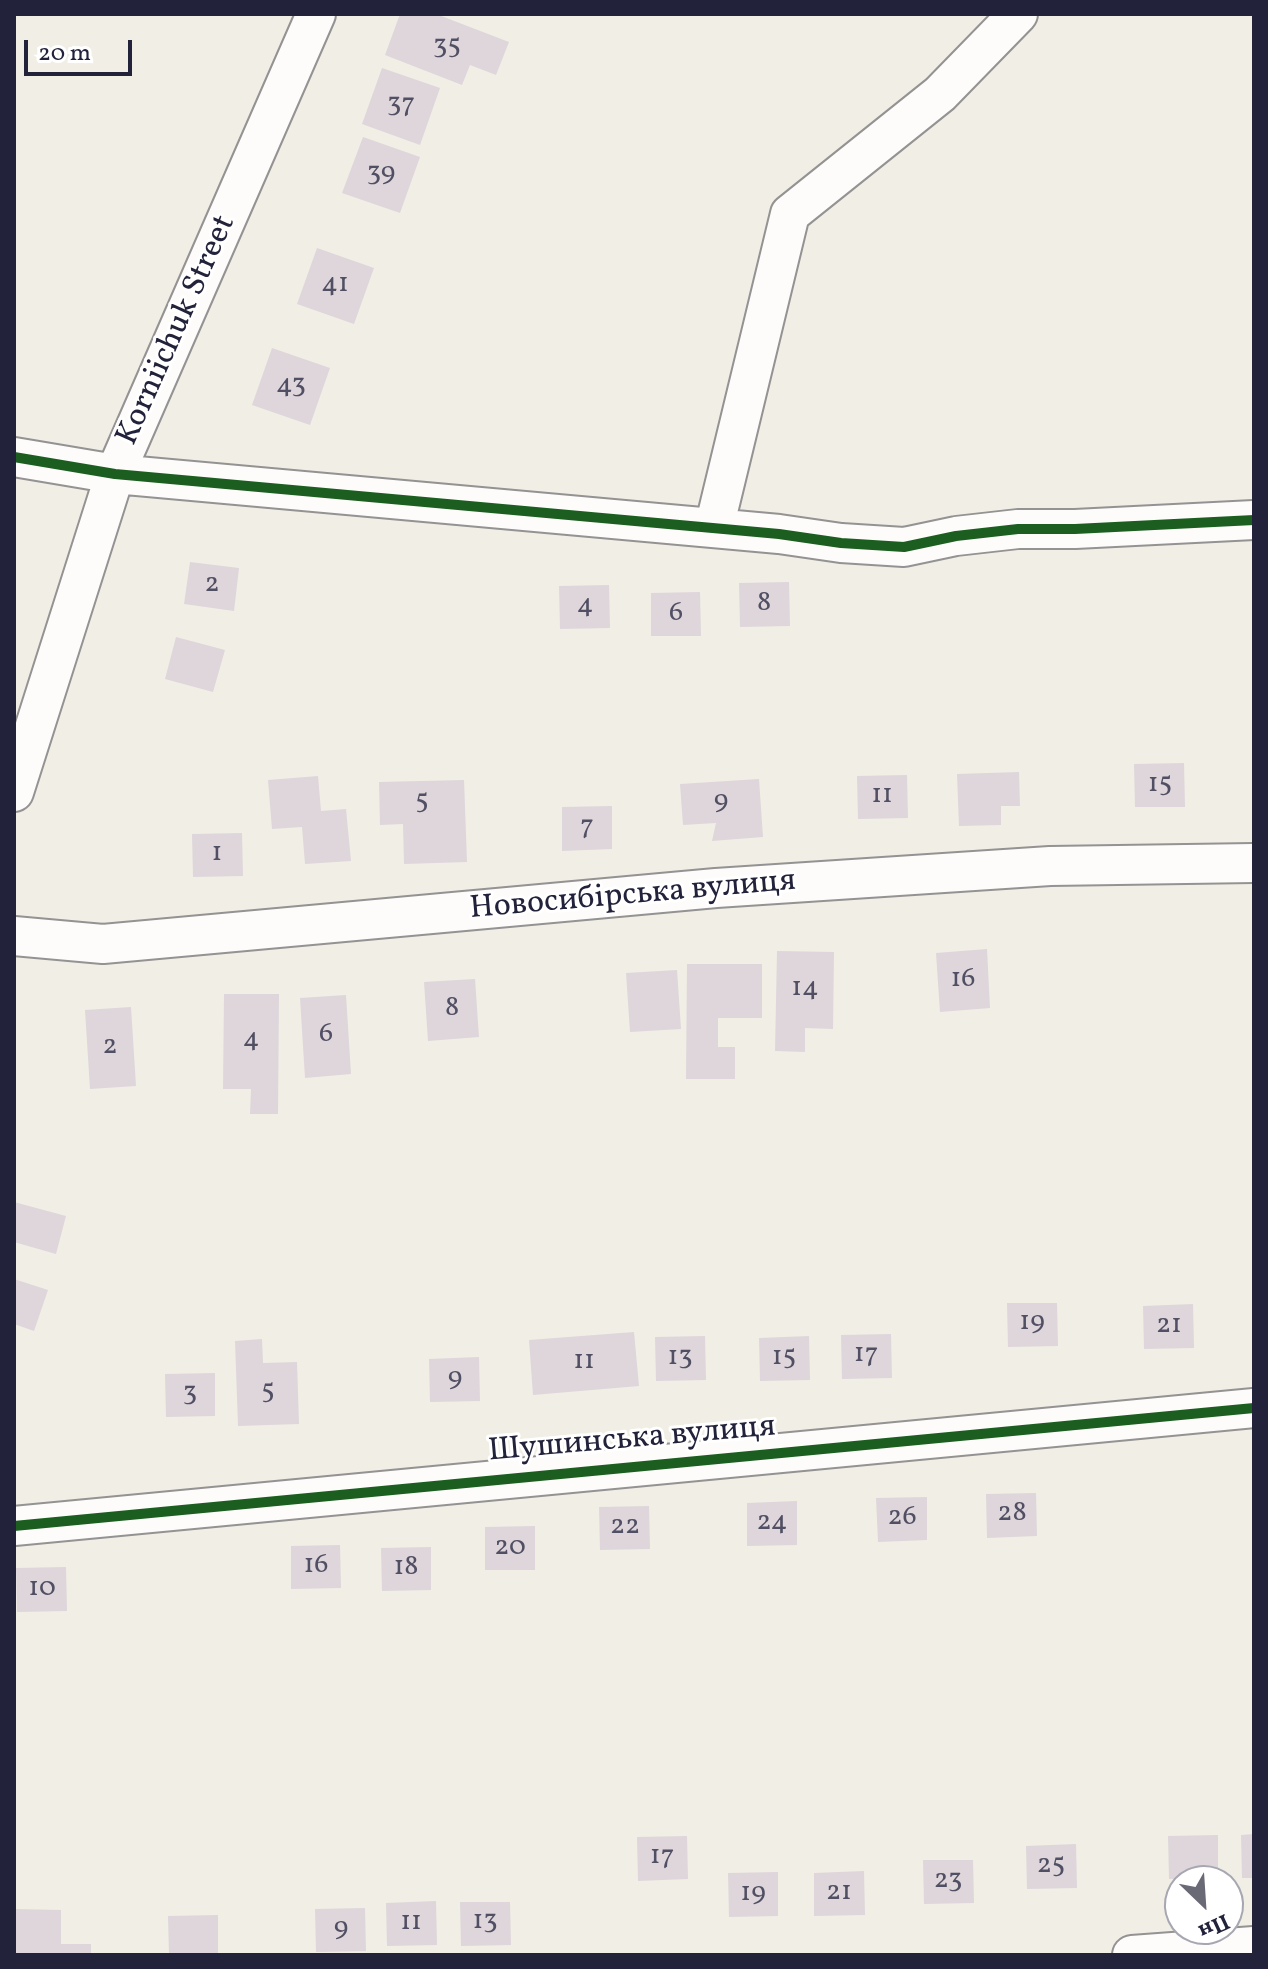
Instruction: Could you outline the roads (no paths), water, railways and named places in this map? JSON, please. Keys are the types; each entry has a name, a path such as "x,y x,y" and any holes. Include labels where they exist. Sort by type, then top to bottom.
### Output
{"street":[{"name":"Korniichuk Street","path":"14,792 115,474 316,14"},
{"path":"714,528 790,214 940,94 1018,14"},
{"path":"14,457 115,474 904,547 956,536 1018,529 1254,520"},
{"name":"Новосибірська вулиця","path":"14,936 103,944 716,888 1050,866 1254,863"},
{"name":"Шушинська вулиця","path":"14,1526 1254,1408"},
{"path":"1132,1955 1254,1946"}]}
